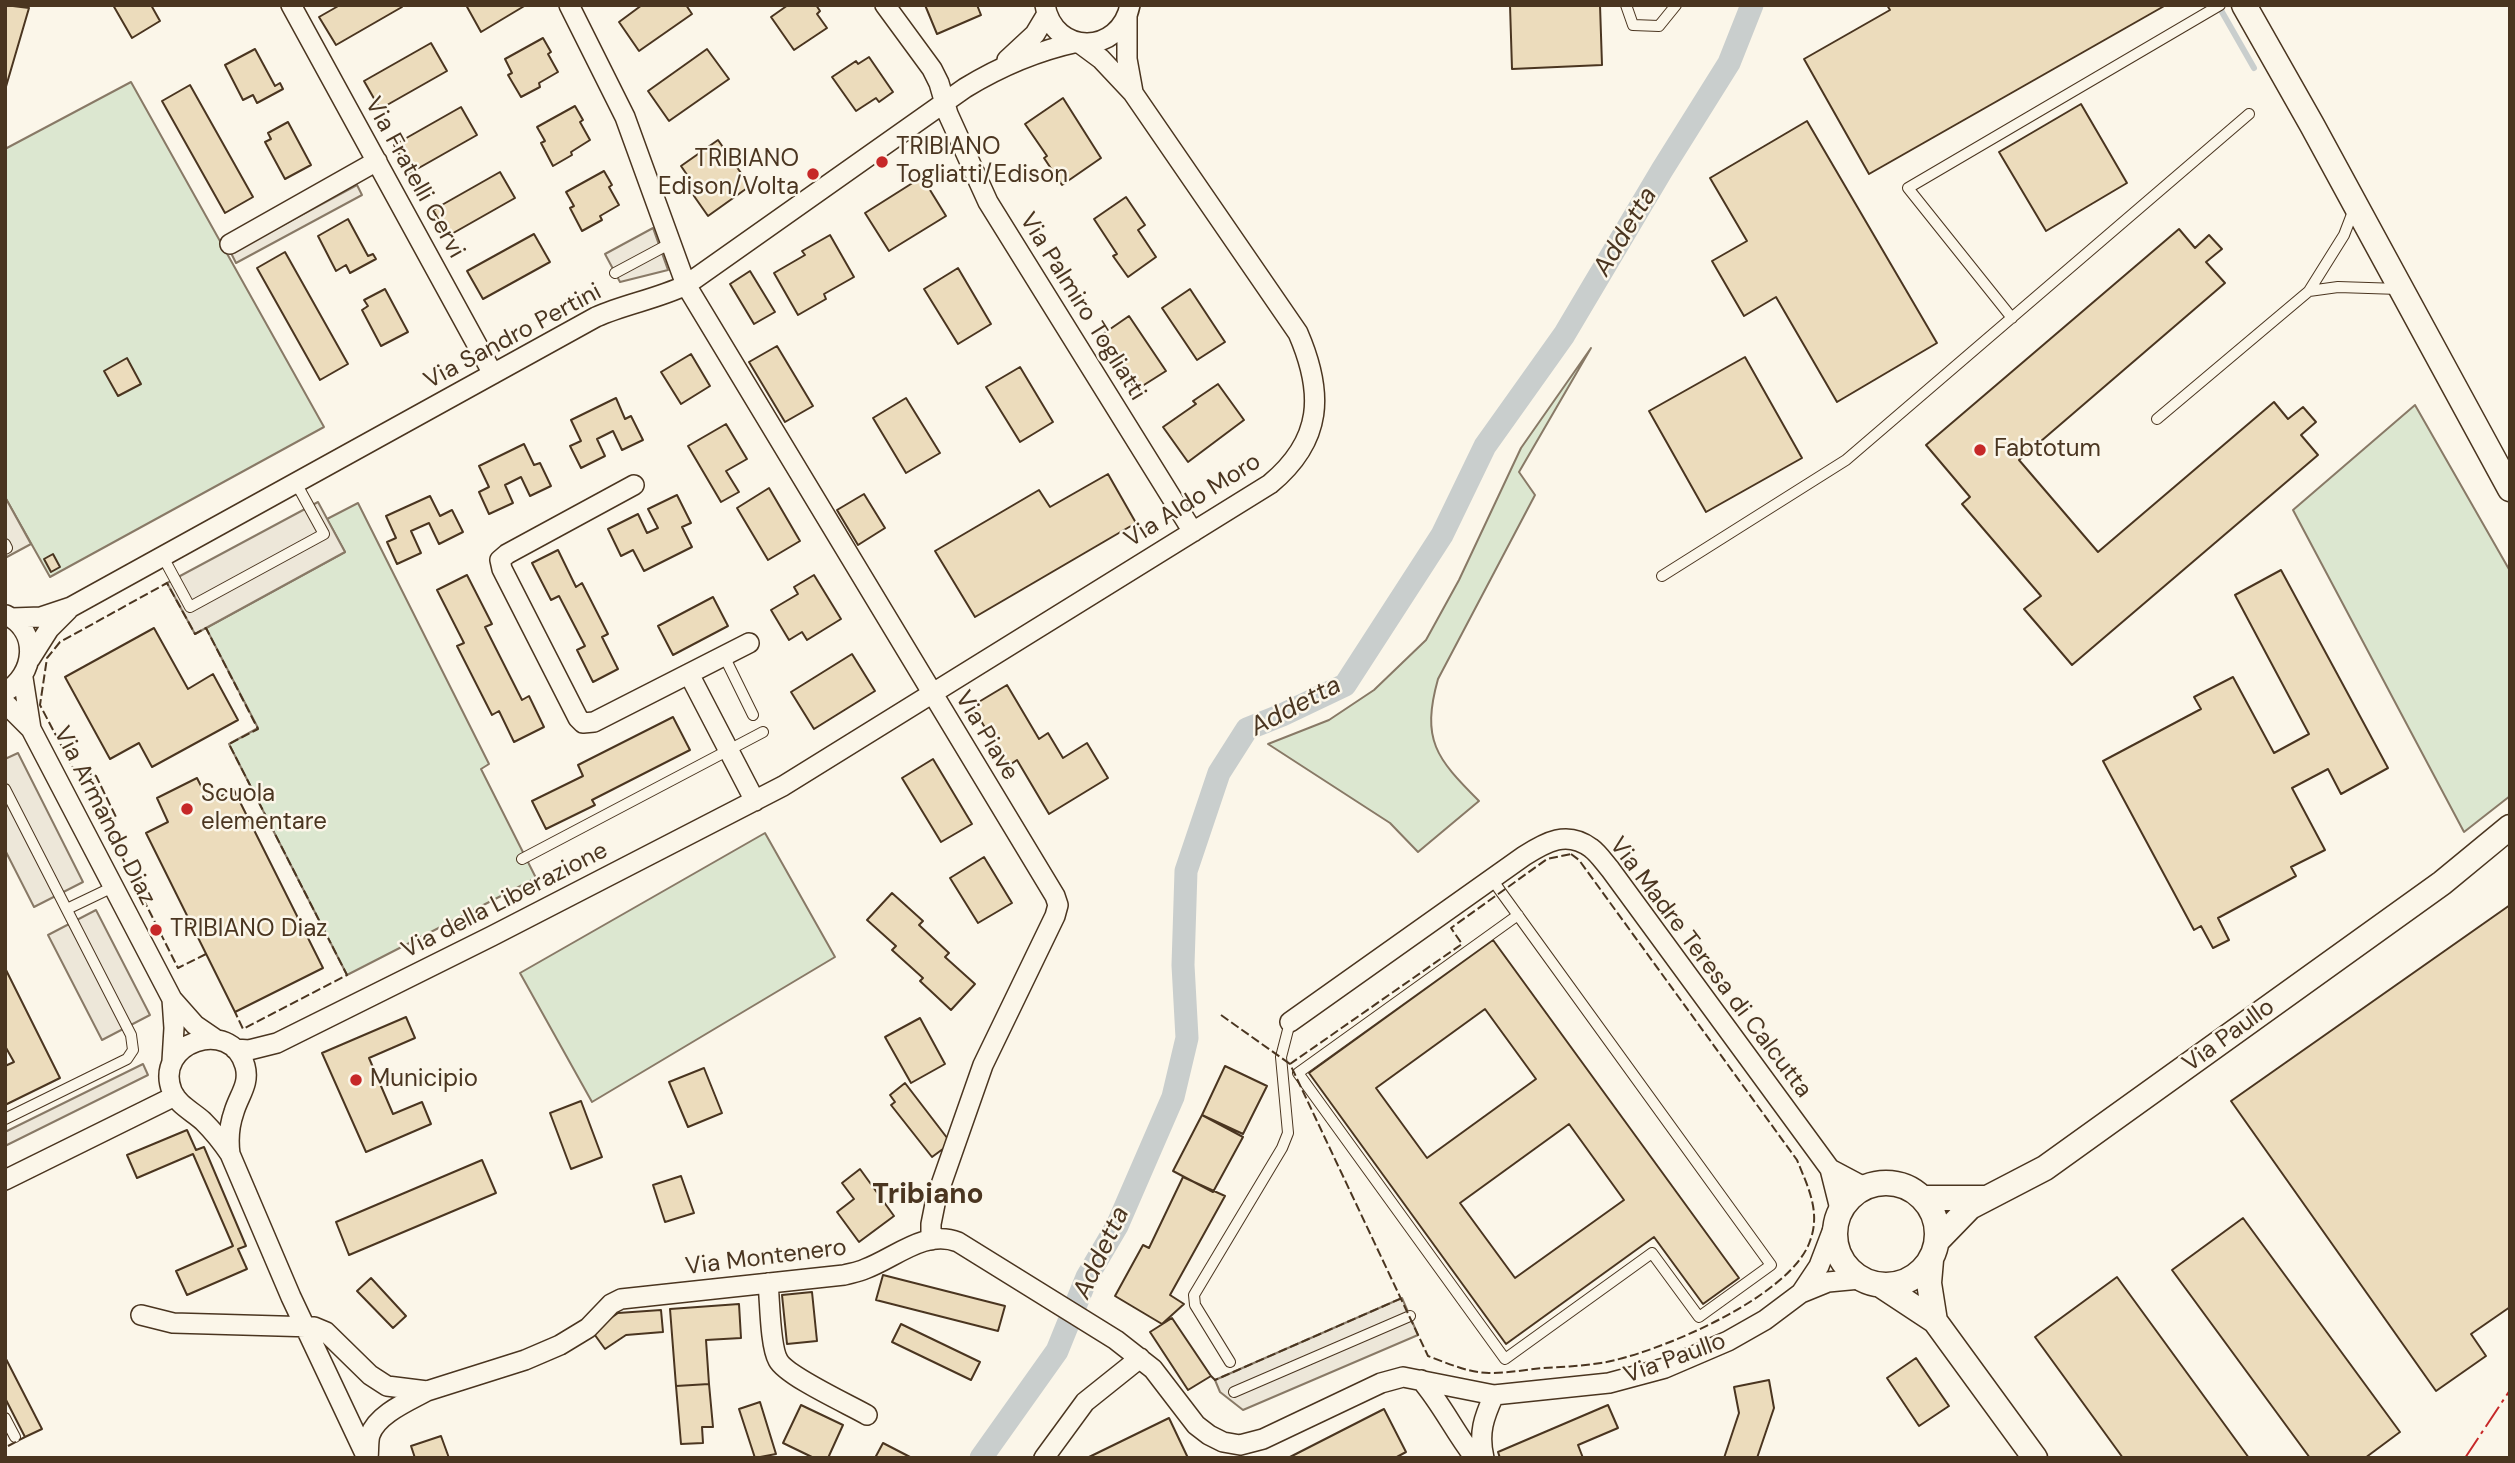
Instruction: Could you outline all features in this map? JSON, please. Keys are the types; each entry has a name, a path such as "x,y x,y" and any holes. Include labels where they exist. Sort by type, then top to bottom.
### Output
{"street":[{"name":"Via Fratelli Cervi","path":"291,5 493,374"},
{"name":"Via Piave","path":"569,5 625,117 686,285 1058,905 983,1065 936,1199 931,1240"},
{"name":"Via Palmiro Togliatti","path":"885,5 932,69 948,114 988,202 1193,532"},
{"path":"2244,5 2510,489"},
{"name":"Via Sandro Pertini","path":"999,68 1035,34 1046,10"},
{"name":"Via Aldo Moro","path":"932,695 1270,484 1289,469 1303,449 1312,426 1314,378 1298,333 1133,93 1101,59 1060,33 1052,24 1046,10"},
{"path":"1128,11 1127,59 1133,93"},
{"name":"Via Sandro Pertini","path":"9,616 41,617 71,607 596,317 617,307 672,292 686,285 945,101 999,68 1041,51 1078,42 1094,43 1107,39 1120,28 1128,11"},
{"path":"229,244 377,160"},
{"path":"634,485 500,560 502,569 578,718 583,723 594,722 749,643"},
{"name":"Via Sandro Pertini","path":"23,678 30,659 49,629 71,607"},
{"path":"9,616 27,636 30,659"},
{"path":"689,674 755,801"},
{"path":"5,692 23,678"},
{"name":"Via Armando Diaz","path":"23,678 31,729 172,999 195,1025 214,1038"},
{"name":"Via della Liberazione","path":"235,1049 249,1050 276,1043 755,801 932,695"},
{"name":"Via Armando Diaz","path":"5,704 31,729"},
{"name":"Via Paullo","path":"1140,1358 1153,1369 1196,1424 1223,1443 1240,1445 1263,1439 1381,1383 1403,1377 1494,1395 1609,1383 1665,1368 1728,1341 1765,1320 1801,1293 1828,1282 1897,1285 1910,1280 1922,1271 1934,1250 1970,1207 2019,1184 2045,1168 2442,883 2510,827"},
{"name":"Via Madre Teresa di Calcutta","path":"1290,1022 1548,841 1569,839 1591,848 1618,880 1830,1169 1864,1187"},
{"name":"Via Armando Diaz","path":"172,999 172,1063"},
{"path":"230,1154 229,1128 244,1089 246,1077 243,1060 235,1049 214,1038 199,1039 180,1049 172,1063 169,1077 174,1096 180,1104 202,1115 216,1114 232,1107 239,1100"},
{"name":"Via della Liberazione","path":"246,1077 276,1043"},
{"path":"5,1180 174,1096"},
{"path":"192,1111 212,1129 230,1154 305,1326 367,1458"},
{"name":"Via Madre Teresa di Calcutta","path":"1830,1169 1838,1216"},
{"name":"Via Paullo","path":"1801,1293 1819,1266 1838,1216 1851,1196 1864,1187 1895,1183 1923,1198 1986,1198"},
{"path":"1923,1198 1934,1218 1934,1250 1929,1283 1935,1321"},
{"path":"1838,1216 1834,1240 1838,1256 1847,1269 1935,1321 2035,1458"},
{"path":"931,1240 947,1238 958,1242 1113,1338 1140,1358 1085,1402 1044,1458"},
{"name":"Via Montenero","path":"427,1391 560,1345 587,1328 611,1304 621,1299 844,1275 865,1269 914,1245 931,1240"},
{"path":"768,1283 774,1347 778,1361 789,1372 867,1415"},
{"path":"141,1315 173,1323 305,1326 326,1332 370,1375 387,1386 427,1391"},
{"path":"1421,1380 1475,1458"},
{"path":"367,1458 370,1433 380,1421 398,1407 427,1391"},
{"path":"1483,1458 1481,1427 1494,1395"}],"lane":[{"path":"1626,5 1633,25 1659,26 1676,5"},
{"path":"2012,318 1908,188 2220,5"},
{"path":"1662,576 1846,460 2249,114"},
{"path":"2157,419 2309,291 2344,235 2355,211 2354,203"},
{"path":"615,273 671,243"},
{"path":"2309,291 2361,286 2401,289"},
{"path":"163,557 190,607 324,534 296,483"},
{"path":"724,656 753,715"},
{"path":"522,859 763,733"},
{"path":"5,789 131,1035 133,1050 127,1059 5,1119"},
{"path":"1492,879 1771,1265 1699,1317 1652,1253 1505,1359 1298,1073 1518,915"},
{"path":"67,909 113,887"},
{"path":"1230,1362 1195,1305 1194,1295 1282,1148 1288,1133 1280,1057 1290,1022"},
{"path":"1234,1392 1410,1316"},
{"path":"5,1418 15,1437"}],"green space":[{"path":"131,82 324,427 50,577 5,497 5,149"},
{"path":"1591,348 1519,472 1535,495 1438,679 1431,718 1436,747 1452,772 1479,801 1418,852 1390,823 1268,744 1329,720 1374,690 1426,640 1459,580 1521,448"},
{"path":"2415,405 2510,571 2510,796 2464,832 2293,510"},
{"path":"358,503 489,764 481,769 536,878 347,975 229,744 258,728 206,628 345,552 327,519"},
{"path":"765,833 835,957 592,1102 520,973"}],"shaded area":[{"path":"357,185 362,195 236,263 231,253"},
{"path":"653,228 668,270 620,282 605,254"},
{"path":"5,497 31,544 5,558"},
{"path":"318,502 345,552 195,634 167,583"},
{"path":"18,753 83,882 34,907 5,850 5,759"},
{"path":"96,910 150,1015 102,1040 48,935"},
{"path":"143,1064 148,1075 5,1146 5,1132"},
{"path":"1402,1298 1418,1335 1243,1410 1220,1392 1215,1380"}],"building":[{"path":"5,5 29,8 5,90"},
{"path":"113,5 151,5 160,21 132,38"},
{"path":"340,5 402,7 336,45 319,17"},
{"path":"466,5 526,5 481,32"},
{"path":"642,5 686,5 692,14 639,51 619,22"},
{"path":"788,5 816,5 820,11 817,14 827,28 794,50 771,17"},
{"path":"925,5 977,5 981,15 937,34"},
{"path":"1510,5 1600,5 1602,65 1512,69"},
{"path":"1887,5 2166,5 1869,174 1804,59 1890,10"},
{"path":"543,38 558,72 539,83 540,87 521,97 508,75 512,73 505,59"},
{"path":"431,43 447,71 380,109 364,81"},
{"path":"255,49 275,86 280,83 283,89 257,103 253,95 243,100 225,65"},
{"path":"707,49 729,79 669,121 648,91"},
{"path":"869,57 893,92 879,102 876,98 856,111 832,77 856,61 858,64"},
{"path":"190,85 253,197 225,213 162,101"},
{"path":"1063,98 1101,158 1062,185 1044,158 1047,156 1025,124"},
{"path":"2081,104 2127,183 2046,231 1999,152"},
{"path":"575,106 590,140 553,166 541,143 545,141 537,127"},
{"path":"461,107 477,135 410,173 394,145"},
{"path":"1807,121 1937,343 1837,402 1776,297 1744,316 1712,261 1747,241 1710,178"},
{"path":"288,122 311,165 285,179 265,142 271,139 268,133"},
{"path":"718,140 750,186 708,216 687,186 692,182 681,166"},
{"path":"604,171 619,205 600,216 602,220 582,231 570,208 574,206 566,192"},
{"path":"500,172 515,198 448,236 433,210"},
{"path":"922,177 946,216 889,251 865,213"},
{"path":"1126,197 1145,225 1138,230 1156,257 1128,277 1113,256 1117,254 1094,219"},
{"path":"348,219 368,256 373,254 376,259 350,273 346,265 336,271 318,236"},
{"name":"Fabtotum","path":"2179,229 2195,248 2209,235 2222,249 2206,262 2225,283 2019,460 2098,552 2274,402 2288,419 2303,407 2316,422 2301,435 2318,455 2072,665 2024,609 2041,596 1962,504 1970,497 1926,445"},
{"path":"534,234 550,262 483,299 467,271"},
{"path":"830,235 854,277 824,294 826,299 798,315 774,273 805,255 802,251"},
{"path":"285,252 348,364 320,380 257,268"},
{"path":"958,268 991,324 958,344 924,289"},
{"path":"750,271 775,312 754,324 730,284"},
{"path":"385,289 408,332 381,346 362,310 368,306 364,300"},
{"path":"1190,289 1225,342 1197,360 1162,308"},
{"path":"1129,316 1166,371 1136,390 1100,336"},
{"path":"777,346 813,406 785,422 749,362"},
{"path":"691,354 710,386 681,404 661,372"},
{"path":"1745,357 1802,458 1706,512 1649,411"},
{"path":"127,358 141,384 118,396 104,371"},
{"path":"1020,367 1053,422 1020,442 986,387"},
{"path":"1218,384 1244,420 1188,462 1163,427 1196,404 1193,401"},
{"path":"616,398 625,419 631,416 643,440 622,450 613,431 597,439 605,456 581,468 570,446 581,441 571,420"},
{"path":"906,398 940,453 906,473 873,418"},
{"path":"726,424 747,459 726,471 739,492 721,502 688,446"},
{"path":"524,444 534,465 540,463 551,486 530,496 521,477 505,485 513,503 489,514 479,492 489,487 479,466"},
{"path":"1108,474 1136,523 975,617 935,551 1039,490 1050,507"},
{"path":"769,488 800,541 768,560 737,508"},
{"path":"864,494 885,528 858,545 837,510"},
{"path":"677,495 691,523 682,527 692,547 644,571 633,550 621,556 608,529 638,514 647,533 658,528 648,509"},
{"path":"430,496 440,516 452,510 463,532 439,544 429,523 411,531 421,553 397,564 387,542 396,538 386,516"},
{"path":"558,550 576,587 582,583 608,634 602,637 618,669 593,682 577,650 585,646 559,596 551,600 532,563"},
{"path":"53,554 60,567 51,572 44,559"},
{"path":"2281,570 2388,768 2341,794 2328,769 2292,788 2325,850 2291,867 2296,876 2218,918 2229,940 2213,948 2201,926 2194,930 2103,761 2201,709 2194,697 2233,677 2274,753 2309,734 2235,595"},
{"path":"467,575 492,624 485,627 522,700 529,696 544,727 514,742 499,711 492,715 457,646 464,643 437,590"},
{"path":"814,575 841,619 807,640 802,632 789,640 771,610 798,594 794,587"},
{"path":"713,597 728,626 673,655 658,626"},
{"path":"154,628 188,689 213,674 238,720 152,767 139,743 110,759 65,677"},
{"path":"852,654 875,691 814,729 791,692"},
{"path":"1007,685 1039,739 1048,733 1063,758 1087,743 1108,778 1049,814 1017,760 1008,766 972,706"},
{"path":"673,717 690,750 592,800 595,805 546,829 532,801 583,776 578,765"},
{"path":"933,759 972,824 941,842 902,778"},
{"path":"197,778 209,802 234,790 323,968 235,1012 146,833 168,822 157,798"},
{"path":"984,857 1012,903 978,923 950,878"},
{"path":"892,893 923,921 919,925 949,953 945,957 975,984 951,1010 920,981 923,978 892,950 896,946 867,920"},
{"path":"2510,905 2510,1307 2471,1334 2486,1356 2436,1391 2231,1101"},
{"path":"1493,940 1739,1278 1703,1304 1654,1237 1506,1344 1309,1073","holes":["1485,1009 1536,1079 1427,1158 1376,1088","1569,1124 1624,1200 1515,1278 1460,1203"]},
{"path":"5,968 60,1078 5,1105 5,1066 14,1062 5,1046"},
{"name":"Municipio","path":"406,1017 415,1038 369,1058 393,1114 422,1102 431,1124 366,1152 322,1053"},
{"path":"920,1018 945,1064 911,1083 885,1037"},
{"path":"1225,1066 1267,1086 1243,1134 1202,1115"},
{"path":"704,1068 722,1113 688,1127 669,1082"},
{"path":"905,1083 951,1143 932,1157 891,1105 895,1102 890,1095"},
{"path":"581,1101 602,1157 571,1169 550,1113"},
{"path":"1202,1115 1243,1137 1213,1192 1173,1171"},
{"path":"187,1130 196,1150 204,1147 246,1246 238,1249 247,1269 187,1295 176,1271 233,1246 193,1154 137,1178 127,1155"},
{"path":"482,1160 496,1193 349,1255 336,1222"},
{"path":"860,1169 894,1216 859,1242 837,1212 854,1199 842,1183"},
{"path":"681,1176 694,1213 665,1222 653,1185"},
{"path":"1183,1177 1225,1196 1170,1295 1184,1304 1162,1324 1115,1296 1143,1245 1149,1248"},
{"path":"2243,1218 2400,1432 2365,1458 2310,1458 2172,1270"},
{"path":"883,1275 1005,1306 998,1331 876,1300"},
{"path":"2117,1277 2249,1458 2123,1458 2035,1337"},
{"path":"371,1278 406,1316 393,1328 357,1291"},
{"path":"812,1292 817,1341 787,1344 782,1295"},
{"path":"739,1304 741,1338 706,1340 709,1384 676,1386 670,1309"},
{"path":"661,1310 663,1332 626,1335 605,1349 592,1331 618,1313"},
{"path":"1172,1318 1211,1376 1188,1390 1150,1332"},
{"path":"901,1324 980,1362 971,1380 892,1342"},
{"path":"5,1357 42,1429 25,1437 5,1398"},
{"path":"1916,1358 1949,1406 1919,1426 1887,1378"},
{"path":"1769,1380 1774,1408 1757,1458 1724,1458 1739,1413 1734,1387"},
{"path":"709,1384 713,1427 702,1427 703,1443 681,1444 676,1386"},
{"path":"760,1402 776,1454 755,1458 739,1409"},
{"path":"801,1405 843,1425 828,1458 814,1458 783,1443"},
{"path":"1608,1405 1618,1428 1578,1445 1583,1458 1500,1458 1498,1452"},
{"path":"1384,1409 1406,1452 1395,1458 1288,1458"},
{"path":"1169,1418 1188,1458 1087,1458"},
{"path":"441,1436 449,1458 415,1458 411,1446"},
{"path":"883,1443 912,1458 875,1458"}],"waterway":[{"name":"Addetta","path":"981,1458 1057,1351 1087,1277 1117,1226 1173,1097 1187,1038 1183,965 1186,871 1219,773 1247,729 1345,685 1442,535 1485,446 1564,335 1729,63 1752,5"},
{"path":"2218,5 2254,68"}],"fence":[{"path":"206,954 178,968 110,833 116,817 96,776 73,768 40,705 47,658 60,642 167,583 195,634 206,628 258,729 229,744 347,975 243,1029 235,1012"},
{"path":"1571,854 1579,860 1797,1160 1812,1200 1813,1230 1798,1262 1777,1282 1750,1302 1686,1335 1654,1348 1601,1363 1489,1373 1474,1371 1428,1356 1290,1064 1462,944 1451,928 1547,859 1571,854"},
{"path":"1221,1015 1290,1064"},
{"path":"1211,1376 1215,1380 1402,1298"},
{"path":"8,1446 25,1437"}],"power":[{"path":"2465,1458 2510,1390"}],"place":[{"name":"TRIBIANO Togliatti/Edison","path":"882,162"},
{"name":"TRIBIANO Edison/Volta","path":"813,174"},
{"name":"Fabtotum","path":"1980,450"},
{"name":"Scuola elementare","path":"187,809"},
{"name":"TRIBIANO Diaz","path":"156,930"},
{"name":"Municipio","path":"356,1080"}],"district":[{"name":"Tribiano","path":"928,1196"}]}
